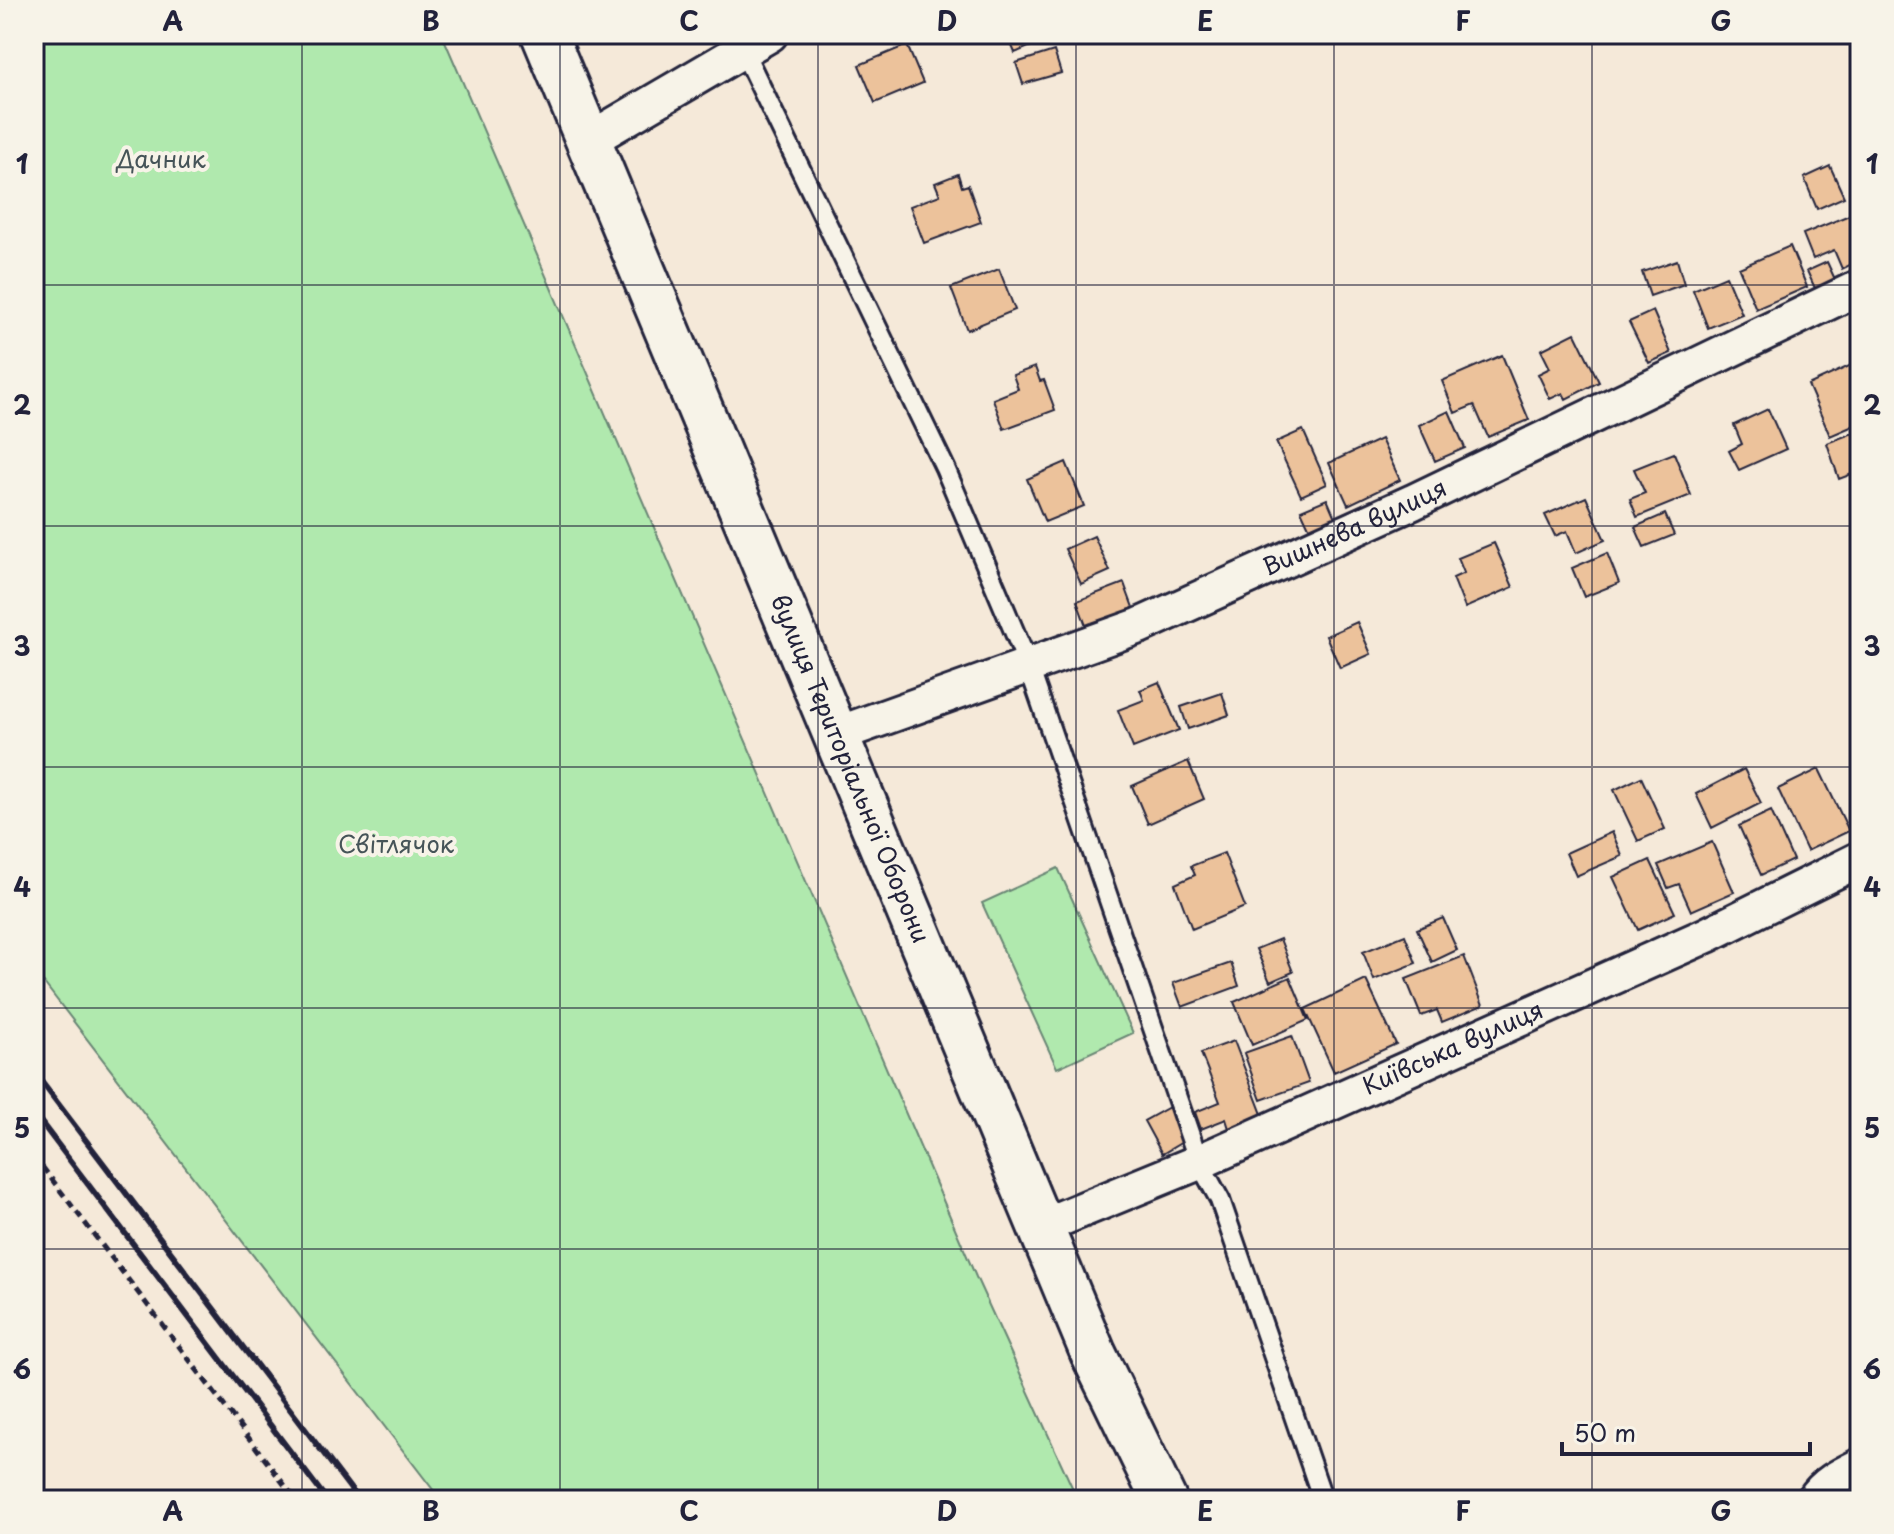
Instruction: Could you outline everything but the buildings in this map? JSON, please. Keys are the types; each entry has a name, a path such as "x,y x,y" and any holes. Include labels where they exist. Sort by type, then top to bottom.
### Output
{"street":[{"name":"вулиця Територіальної Оборони","path":"544,34 1093,1353 1164,1500"},
{"path":"589,140 750,40"},
{"name":"Вишнева вулиця","path":"835,735 1139,626 1413,502 1860,287"},
{"name":"Київська вулиця","path":"1040,1227 1199,1162 1707,935 1860,859"},
{"path":"1814,1500 1821,1489 1860,1466"}],"lane":[{"path":"750,40 945,468 1028,664 1199,1162 1220,1200 1323,1500"}],"path":[{"path":"34,1156 296,1500"}],"green space":[{"name":"Світлячок","path":"34,34 442,34 976,1277 1078,1500 441,1500 34,970"},
{"path":"1058,868 1133,1033 1057,1068 982,903"}],"railway":[{"path":"34,1072 359,1500"},
{"path":"34,1113 327,1500"}],"park label":[{"name":"Дачник","path":"161,160"}]}
